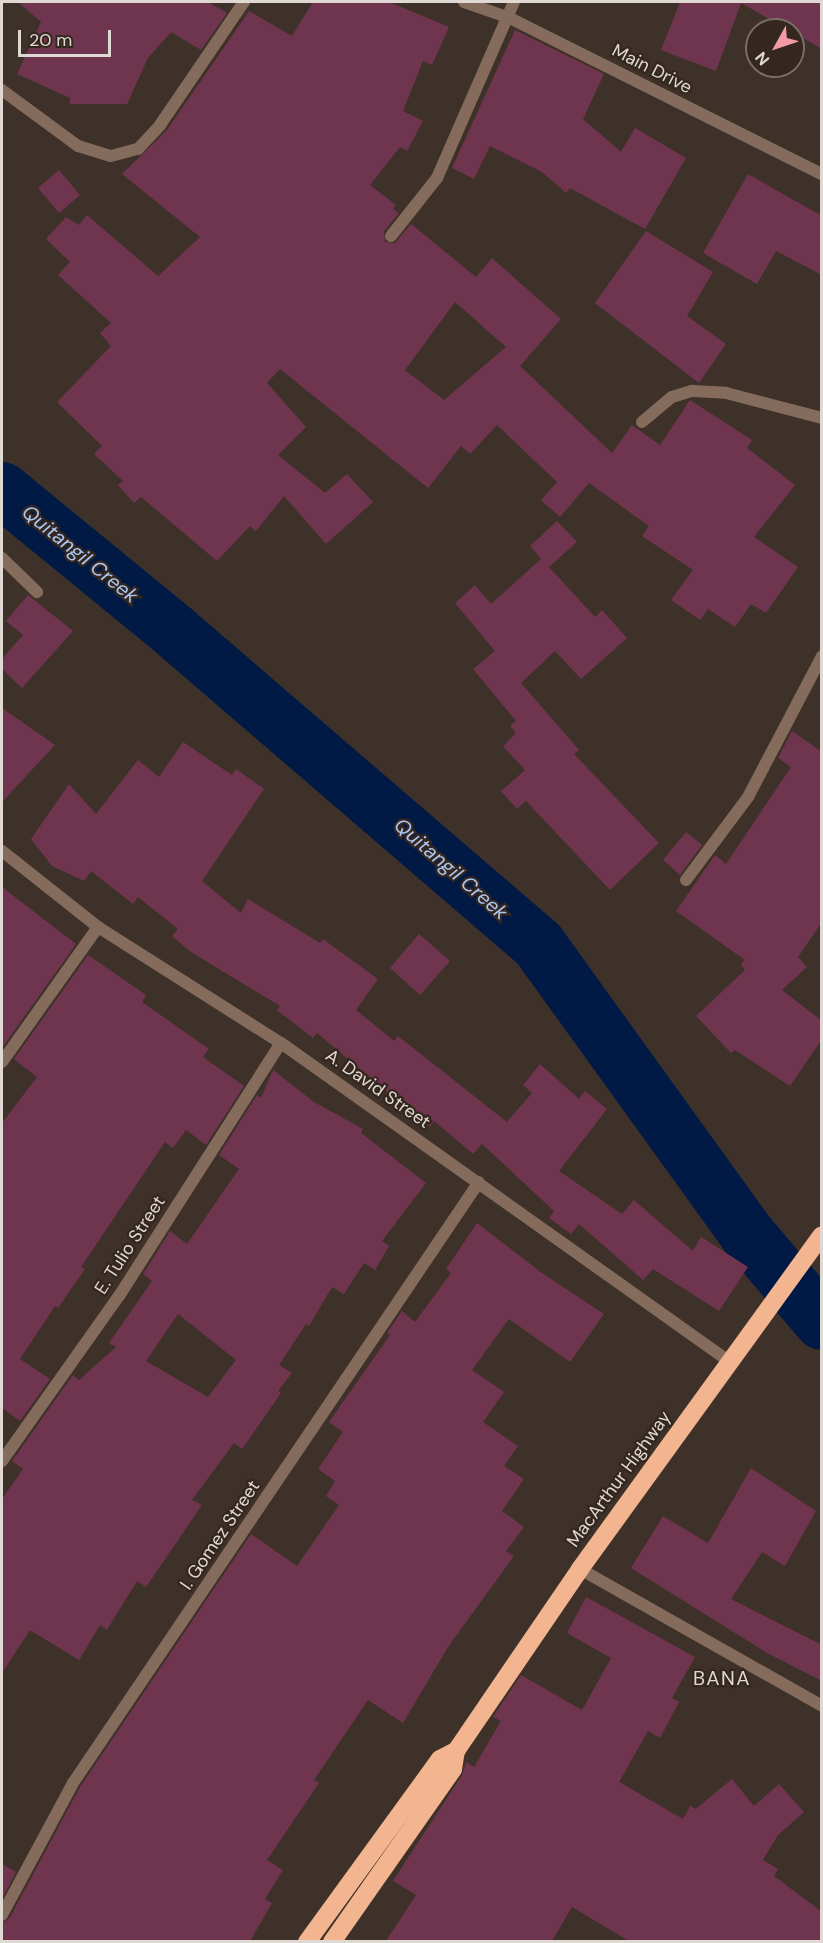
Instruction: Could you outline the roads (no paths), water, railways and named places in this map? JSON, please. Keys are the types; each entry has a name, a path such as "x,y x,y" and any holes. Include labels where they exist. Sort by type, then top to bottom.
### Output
{"highway":[{"name":"MacArthur Highway","path":"332,1941 453,1769 456,1751 580,1569 822,1235"},
{"name":"MacArthur Highway","path":"307,1941 440,1759 456,1751"}],"street":[{"path":"2,90 78,146 111,156 138,149 160,125 244,2"},
{"name":"Main Drive","path":"464,2 510,18 822,174"},
{"path":"392,236 437,178 510,18 514,2"},
{"path":"642,422 672,397 692,391 726,393 822,418"},
{"path":"2,558 37,592"},
{"path":"686,880 748,797 822,656"},
{"name":"A. David Street","path":"2,851 98,927 281,1043 730,1362"},
{"path":"2,1062 98,927"},
{"name":"E. Tulio Street","path":"2,1461 119,1296 281,1043"},
{"name":"I. Gomez Street","path":"2,1915 74,1783 479,1182"},
{"path":"580,1569 822,1706"}],"waterway":[{"name":"Quitangil Creek","path":"2,490 174,631 538,944 748,1235 822,1322"}],"district":[{"name":"BANA","path":"722,1678"}]}
